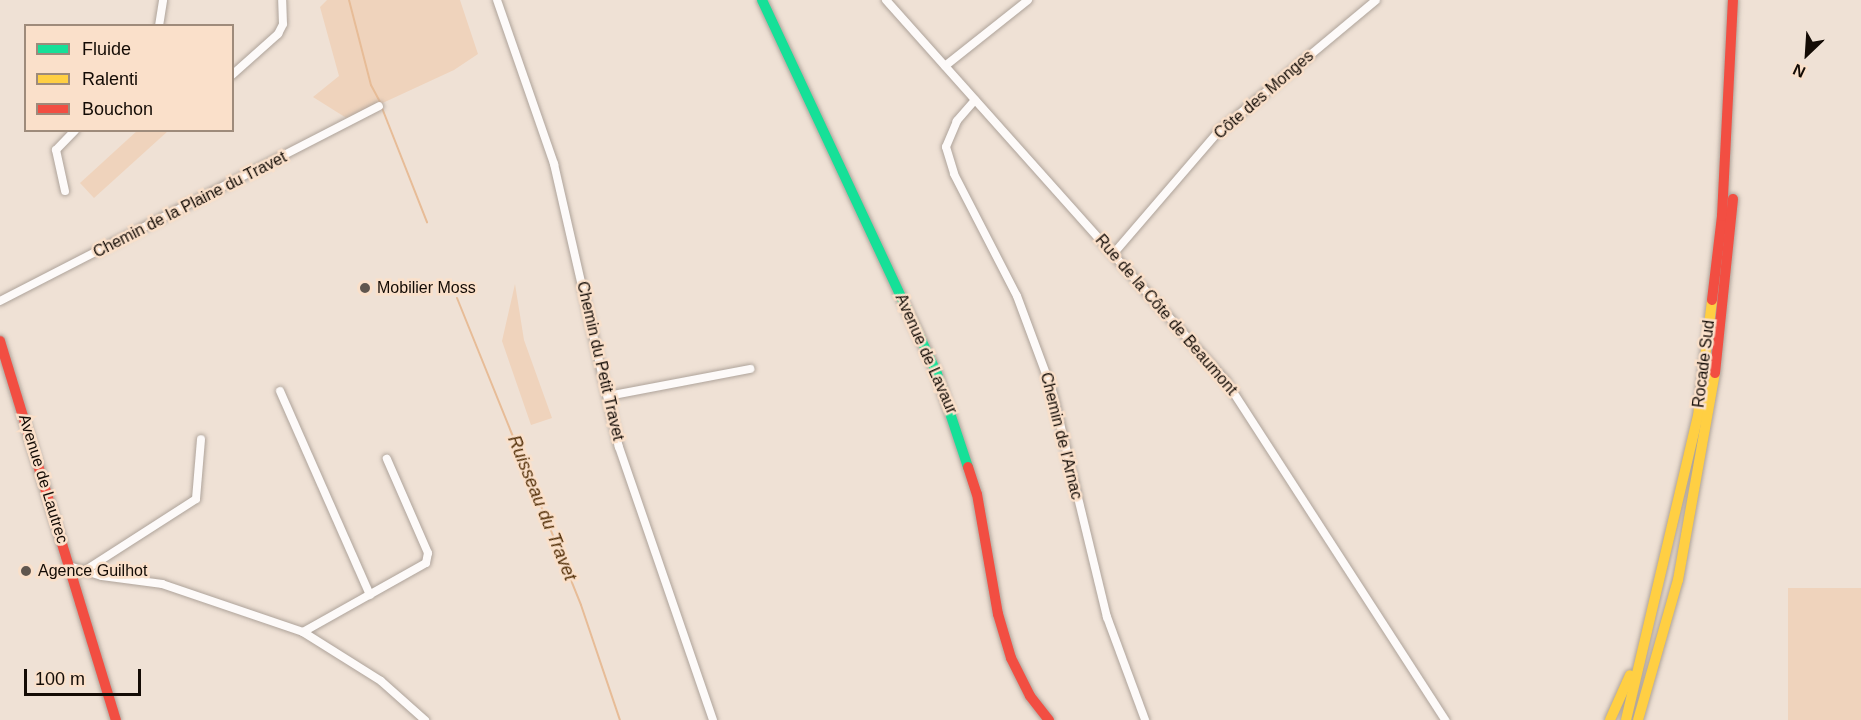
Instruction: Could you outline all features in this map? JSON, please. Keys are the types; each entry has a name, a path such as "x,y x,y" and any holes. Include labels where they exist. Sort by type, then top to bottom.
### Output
{"main road":[{"name":"Avenue de Lavaur","path":"762,0 937,374 976,494 998,614 1011,658 1030,696 1049,720"},
{"name":"Rocade Sud","path":"1626,720 1656,605 1698,416 1722,216 1733,0"},
{"name":"Rocade Sud","path":"1638,720 1678,580 1720,342 1732,222 1744,0"},
{"name":"Avenue de Lautrec","path":"0,341 116,720"},
{"path":"1610,720 1656,605"}],"street":[{"path":"159,24 163,0"},
{"path":"234,73 278,34 283,24 282,0"},
{"name":"Chemin du Petit Travet","path":"497,0 554,164 619,447 713,720"},
{"name":"Rue de la Côte de Beaumont","path":"886,0 1226,381 1445,720"},
{"path":"945,66 1028,0"},
{"name":"Côte des Monges","path":"1114,253 1219,131 1377,0"},
{"name":"Chemin de l'Arnac","path":"975,100 957,121 946,147 954,174 1017,296 1052,390 1107,617 1145,720"},
{"name":"Chemin de la Plaine du Travet","path":"0,301 379,106"},
{"path":"65,191 56,150 73,132"},
{"path":"608,396 750,369"},
{"path":"280,391 370,594"},
{"path":"84,571 196,499 201,438"},
{"path":"303,632 426,563 428,553 387,459"},
{"path":"69,566 84,571 162,584 303,632 381,681 425,720"}],"shaded area":[{"path":"327,0 460,0 478,54 454,70 348,119 313,97 339,76 320,7"},
{"path":"136,132 167,132 94,198 80,183"},
{"path":"515,284 524,340 552,418 531,425 502,341"},
{"path":"1788,588 1861,588 1861,720 1788,720"}],"waterway":[{"name":"Ruisseau du Travet","path":"349,0 371,85 380,102"},
{"name":"Ruisseau du Travet","path":"382,108 427,222"},
{"name":"Ruisseau du Travet","path":"457,298 581,605 620,720"}],"traffic: fast":[{"path":"762,0 937,374 968,467"}],"traffic: slow":[{"path":"1626,720 1698,416 1712,300"},
{"path":"1638,720 1678,580 1715,373"},
{"path":"1610,720 1630,675"}],"traffic: jam":[{"path":"1712,300 1722,216 1733,0"},
{"path":"1715,373 1733,199"},
{"path":"0,341 116,720"},
{"path":"968,467 977,494 998,614 1011,658 1030,696 1049,720"}],"place":[{"name":"Mobilier Moss","path":"365,288"},
{"name":"Agence Guilhot","path":"26,571"}]}
